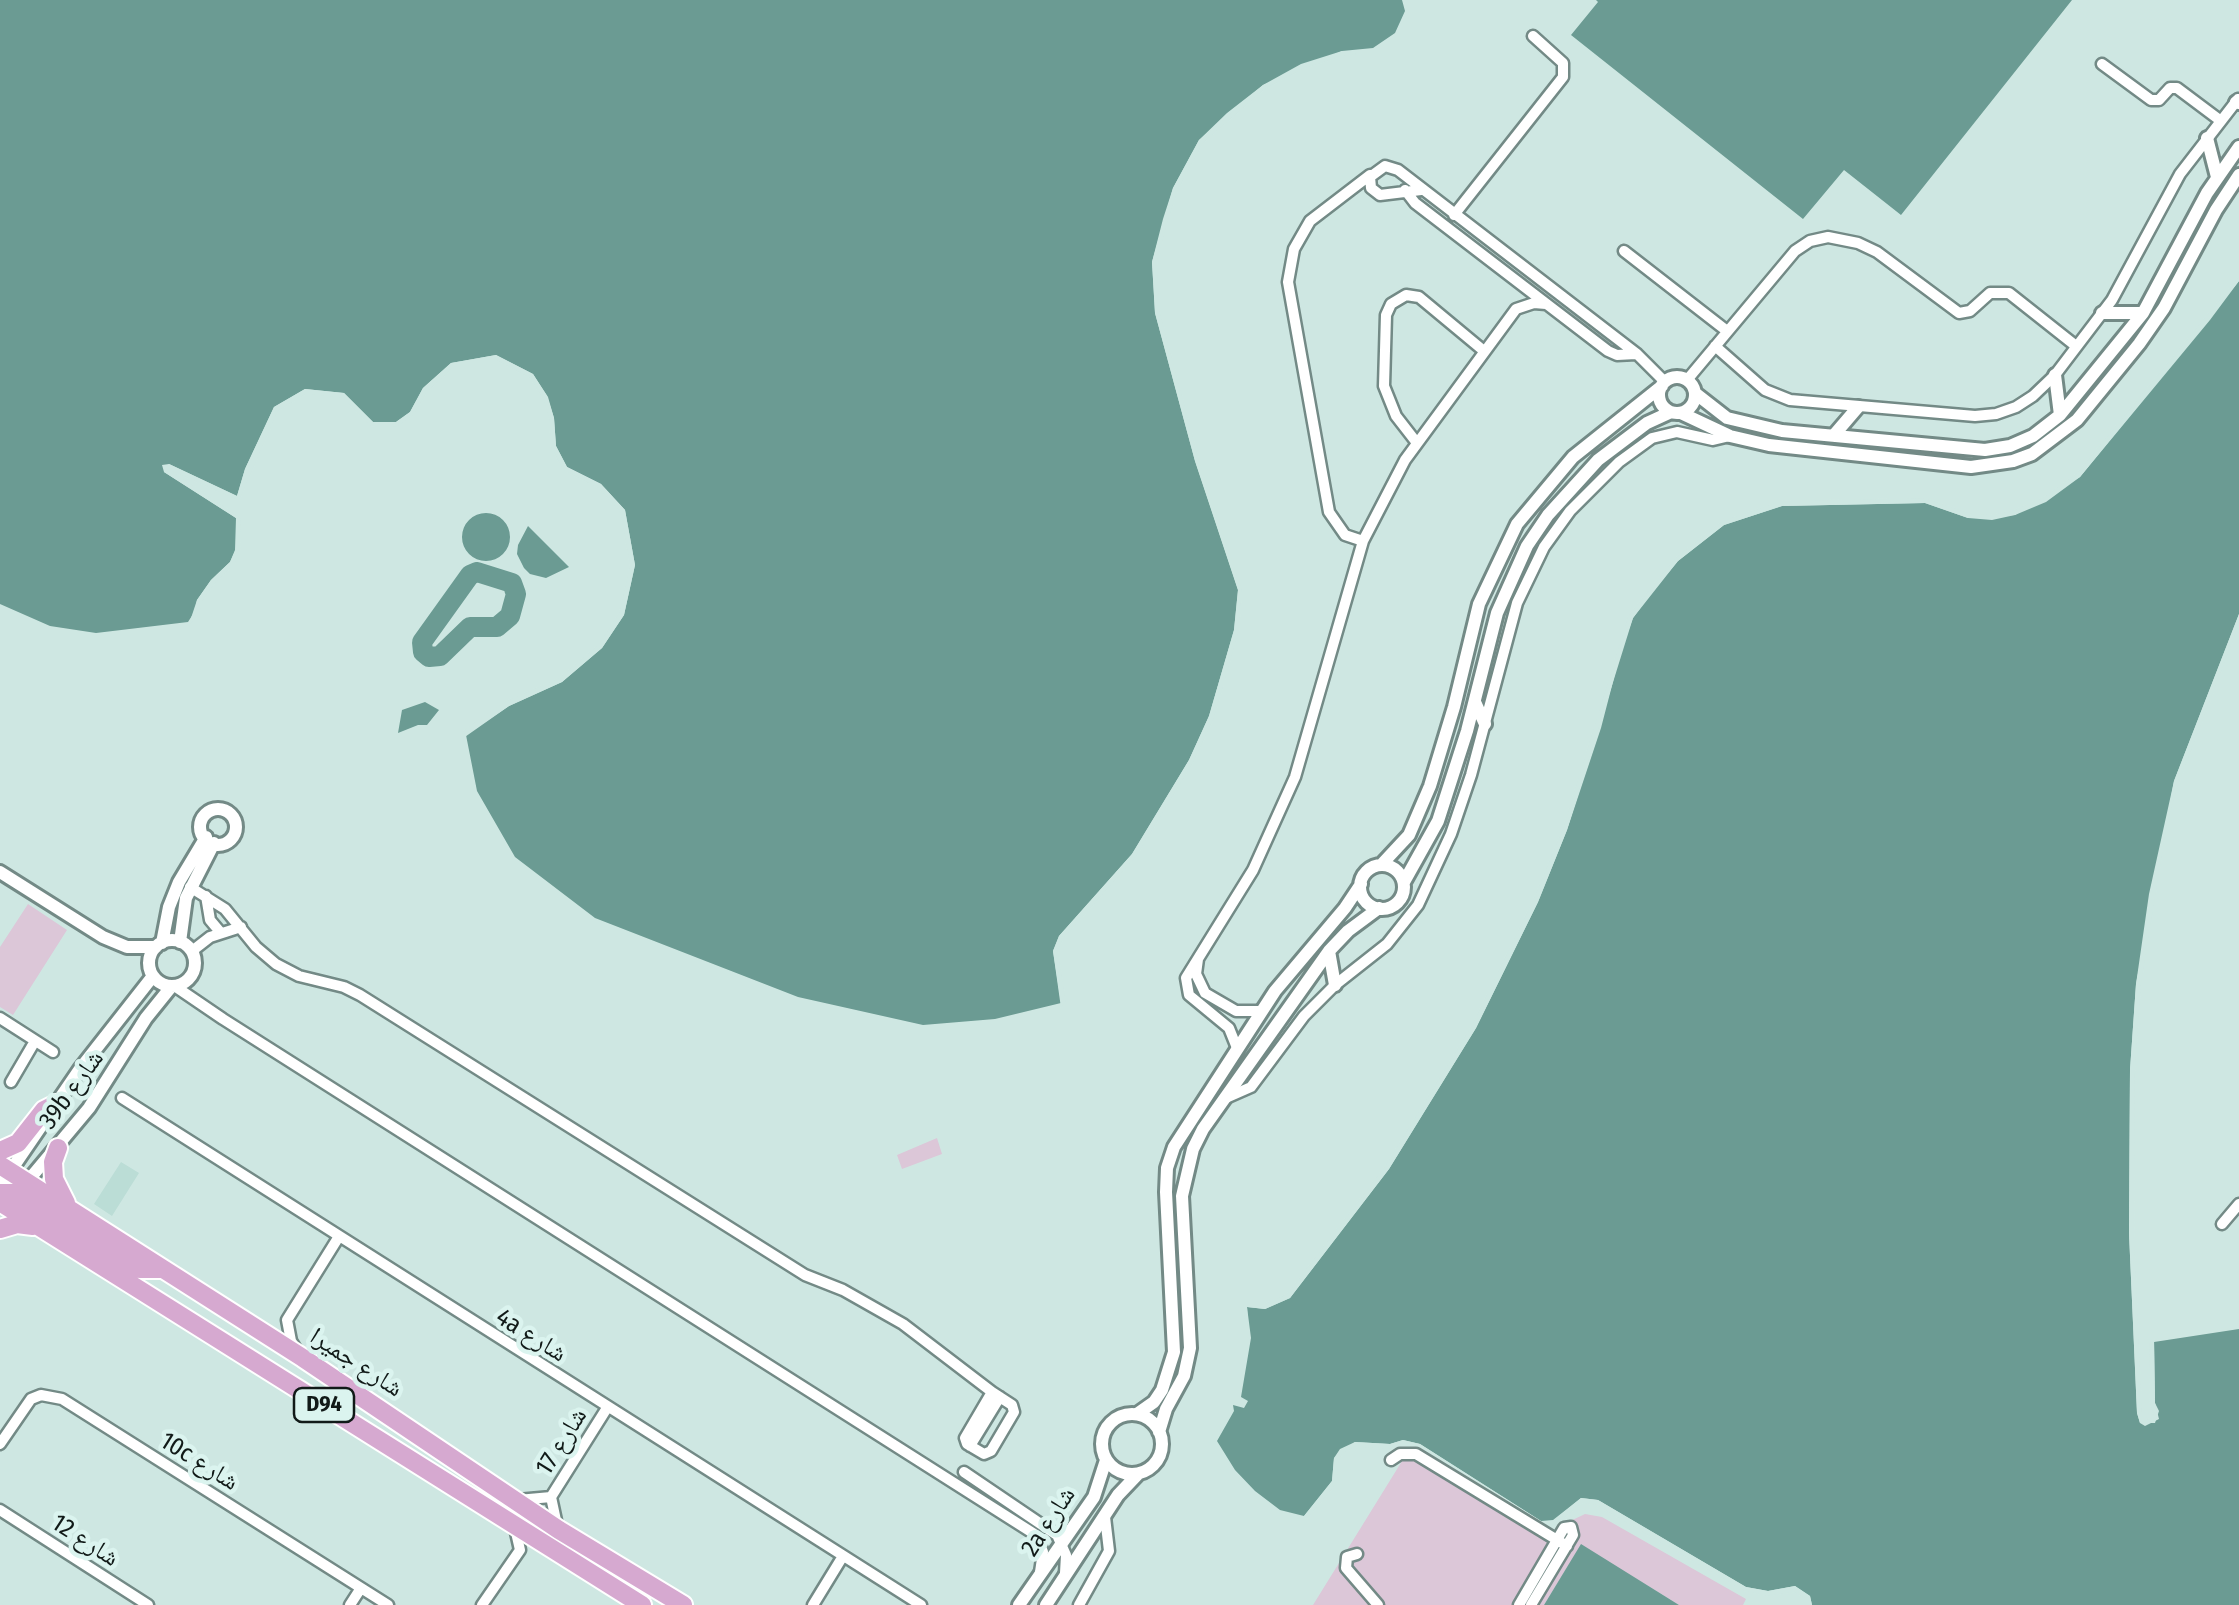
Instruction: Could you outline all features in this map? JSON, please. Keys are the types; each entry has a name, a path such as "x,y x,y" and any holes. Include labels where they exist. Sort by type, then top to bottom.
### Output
{"main road":[{"path":"0,1151 18,1143 44,1110 56,1104"},
{"path":"58,1148 53,1162 54,1180 72,1211"},
{"path":"6,1190 140,1270 162,1269"},
{"name":"شارع جميرا","path":"6,1190 72,1211 303,1358 514,1500 556,1539 642,1605"},
{"name":"شارع جميرا","path":"6,1190 40,1227 514,1523 556,1539 683,1605"},
{"path":"0,1229 17,1224 40,1227"}],"street":[{"path":"1454,216 1563,77 1563,63 1533,36"},
{"path":"2102,64 2151,100 2159,100 2170,88 2177,88 2221,121"},
{"path":"1715,346 1773,394 1858,407 1986,416 2025,402 2055,375 2102,313 2129,274 2180,174 2238,101"},
{"path":"2207,138 2216,177"},
{"path":"1687,380 1695,393 1719,414 1746,425 1985,450 2010,446 2033,436 2060,416 2142,313 2216,177 2239,147"},
{"path":"1363,542 1345,535 1329,512 1288,282 1294,250 1303,230 1325,206 1380,168 1394,168 1637,354 1664,384"},
{"path":"1372,173 1370,184 1378,194"},
{"path":"1664,384 1660,401 1676,412 1730,436 1769,445 1971,467 2013,462 2032,454 2077,420 2152,326 2239,175"},
{"path":"1405,190 1415,204 1608,352 1637,354"},
{"path":"1346,194 1421,190"},
{"path":"1687,380 1795,250 1810,241 1828,238 1847,240 1877,252 1959,313 1970,311 1990,294 2009,292 2076,346"},
{"path":"1624,252 1728,332"},
{"path":"1514,280 1516,309"},
{"path":"1417,443 1396,416 1384,386 1386,315 1390,304 1400,296 1418,296 1484,351"},
{"path":"1237,1048 1229,1028 1190,995 1186,978 1253,870 1295,777 1363,542 1389,486 1417,443 1516,309 1546,304"},
{"path":"2102,313 2142,313"},
{"path":"2055,375 2060,416"},
{"path":"1137,1414 1154,1402 1162,1390 1174,1352 1166,1192 1169,1160 1181,1132 1262,1012 1314,942 1346,908 1368,870 1382,864 1401,846 1414,824 1442,747 1479,604 1518,524 1574,457 1664,384 1673,378 1687,380"},
{"path":"1360,884 1364,900 1378,908 1390,908 1404,892 1404,882 1438,821 1503,596 1538,530 1598,460 1647,423 1692,406 1695,393"},
{"path":"1834,435 1858,407"},
{"path":"1225,1098 1251,1087 1304,1016 1335,985 1388,944 1418,905 1462,805 1517,603 1544,547 1570,511 1597,481 1652,438 1677,432 1713,440 1730,436"},
{"path":"1475,702 1485,724"},
{"path":"151,971 178,882 210,840 182,914 180,942"},
{"path":"1382,864 1394,868 1404,882"},
{"path":"0,872 118,944 151,971 253,1038 1040,1539 1044,1552 1037,1580"},
{"path":"190,887 224,908 276,964 299,976 360,995 805,1275 844,1290 903,1324 1012,1405 1014,1412 990,1451 984,1454 965,1442 966,1435 996,1395"},
{"path":"206,896 207,912 221,932"},
{"path":"1160,1432 1166,1409 1184,1376 1190,1348 1184,1179 1203,1129 1329,952 1348,930 1378,908"},
{"path":"192,951 221,932 241,927"},
{"path":"118,944 136,948 180,942 192,951 193,974 184,984 174,987"},
{"path":"1329,952 1335,985"},
{"path":"1199,956 1196,974 1206,993 1236,1012 1262,1012"},
{"name":"39b شارع","path":"6,1190 56,1104 151,971"},
{"name":"39b شارع","path":"6,1190 58,1148 104,1087 146,1018 174,987"},
{"path":"0,1018 53,1052"},
{"path":"10,1082 35,1041"},
{"name":"4a شارع","path":"122,1098 921,1605"},
{"path":"2222,1224 2239,1204"},
{"path":"303,1358 291,1341 287,1320 338,1238"},
{"path":"253,1327 287,1320"},
{"name":"10c شارع","path":"0,1444 30,1399 52,1394 388,1605"},
{"name":"شارع 17","path":"556,1539 551,1497 607,1408"},
{"path":"1137,1414 1150,1420 1160,1432"},
{"name":"2a شارع","path":"1020,1605 1094,1497 1106,1460 1102,1439 1108,1426 1118,1417 1137,1414"},
{"name":"2a شارع","path":"1046,1605 1124,1487 1154,1466 1162,1450 1160,1432"},
{"path":"956,1484 973,1449"},
{"path":"1391,1460 1400,1454 1416,1454 1562,1543"},
{"path":"1106,1460 1120,1472 1138,1474"},
{"path":"964,1472 1050,1528 1066,1555 1064,1579"},
{"name":"شارع 17","path":"514,1500 551,1497"},
{"name":"شارع 12","path":"0,1510 148,1605"},
{"path":"1078,1605 1109,1551 1105,1517"},
{"path":"514,1523 520,1550"},
{"path":"482,1605 520,1550 556,1539"},
{"path":"1519,1605 1562,1543"},
{"path":"1532,1605 1562,1543"},
{"path":"1357,1554 1347,1557 1346,1568 1378,1605"},
{"path":"813,1605 842,1556"},
{"path":"350,1605 361,1588"}],"shaded area":[{"path":"0,0 1402,0 1405,11 1395,33 1373,48 1342,51 1263,85 1227,113 1199,140 1173,188 1152,262 1155,313 1195,461 1238,590 1234,630 1209,716 1189,760 1132,854 1059,936 1053,951 1061,1003 995,1019 923,1025 798,997 595,918 515,857 477,791 466,735 509,706 562,682 602,648 624,615 635,565 625,510 601,484 567,467 556,446 547,396 533,374 496,355 451,363 423,388 410,412 396,422 373,422 344,393 305,389 274,407 237,496 169,464 164,472 236,518 236,549 230,562 197,600 188,622 96,633 50,626 0,604"},
{"path":"1596,0 2072,0 1901,215 1844,170 1803,219 1571,35"},
{"path":"2239,281 2239,614 2174,781 2136,984 2130,1070 2129,1233 2140,1423 2155,1423 2159,1411 2155,1403 2154,1342 2239,1329 2239,1605 1812,1605 1810,1596 1795,1586 1768,1591 1746,1587 1598,1500 1581,1498 1553,1521 1541,1521 1420,1444 1403,1440 1390,1444 1355,1442 1334,1458 1332,1481 1304,1516 1280,1510 1255,1491 1235,1470 1217,1441 1234,1411 1233,1405 1244,1408 1248,1401 1241,1397 1251,1338 1247,1307 1265,1309 1290,1298 1389,1169 1476,1028 1538,902 1567,830 1601,728 1621,651 1633,618 1651,593 1678,561 1724,525 1782,506 1925,503 1968,518 2015,515 2080,477"},
{"path":"486,513 503,520 510,537 503,554 486,561 469,554 462,537 469,520"},
{"path":"528,526 569,567 546,578 524,568 517,554"},
{"path":"425,702 439,710 427,725 398,733 402,710"},
{"path":"28,904 67,930 13,1015 0,1007 0,947"},
{"path":"937,1138 942,1154 902,1169 897,1155"},
{"path":"121,1162 139,1173 112,1216 94,1204"},
{"path":"1407,1453 1551,1538 1566,1523 1585,1514 1602,1517 1746,1599 1743,1605 1679,1605 1581,1545 1544,1605 1313,1605"},
{"path":"1581,1544 1679,1605 1544,1605"}],"pier":[{"path":"1342,51 1362,54 1303,69 1265,89 1203,143 1178,190 1168,221 1157,262 1160,312 1199,460 1242,589 1239,631 1214,718 1193,763 1136,857 1063,939 1058,951 1066,1002 1061,1008 1053,951 1059,936 1132,854 1189,760 1209,716 1234,630 1238,590 1195,461 1155,313 1152,262 1163,219 1173,188 1199,140 1263,85 1301,64"},
{"path":"2239,276 2210,320 2080,477 2046,502 1992,520 1968,518 1925,503 1782,506 1724,525 1678,561 1633,618 1567,830 1538,902 1476,1028 1389,1169 1290,1298 1265,1309 1247,1307 1245,1326 1243,1304 1264,1304 1287,1294 1385,1166 1472,1025 1563,828 1628,616 1675,558 1722,521 1781,501 1925,498 1969,513 1992,515 2044,497 2077,473"},
{"path":"496,355 533,374 548,397 556,446 567,467 601,484 625,510 635,565 624,615 602,648 562,682 509,706 462,739 462,732 476,721 506,701 559,678 598,645 619,613 630,565 620,512 598,488 563,470 551,447 543,399 530,378 496,360 454,367 427,392 414,415 397,427 371,426 342,398 306,394 278,411 239,501 172,471 241,518 240,550 235,564 215,583 202,602 200,614 188,627 197,600 230,562 235,550 236,518 164,472 162,465 169,464 237,496 274,407 305,389 344,393 373,422 396,422 410,412 423,388 451,363"},
{"path":"2239,614 2239,625 2167,825 2141,985 2135,1071 2134,1233 2142,1412 2146,1420 2154,1417 2150,1404 2149,1342 2154,1337 2155,1403 2159,1419 2145,1426 2137,1413 2129,1233 2130,1070 2136,984 2149,894 2174,781"},
{"path":"1403,1440 1420,1444 1541,1521 1553,1520 1581,1498 1598,1500 1746,1587 1768,1591 1795,1586 1810,1596 1812,1605 1794,1592 1768,1596 1744,1591 1596,1505 1582,1503 1556,1525 1539,1525 1418,1449 1403,1445 1390,1449 1356,1447 1343,1453 1337,1483 1308,1518 1295,1519 1304,1516 1332,1481 1334,1458 1340,1449 1355,1442 1390,1444"}],"waterway":[{"path":"477,572 512,583 516,594 510,616 497,627 470,627 440,656 429,657 423,652 422,642 470,575 477,572"}]}
